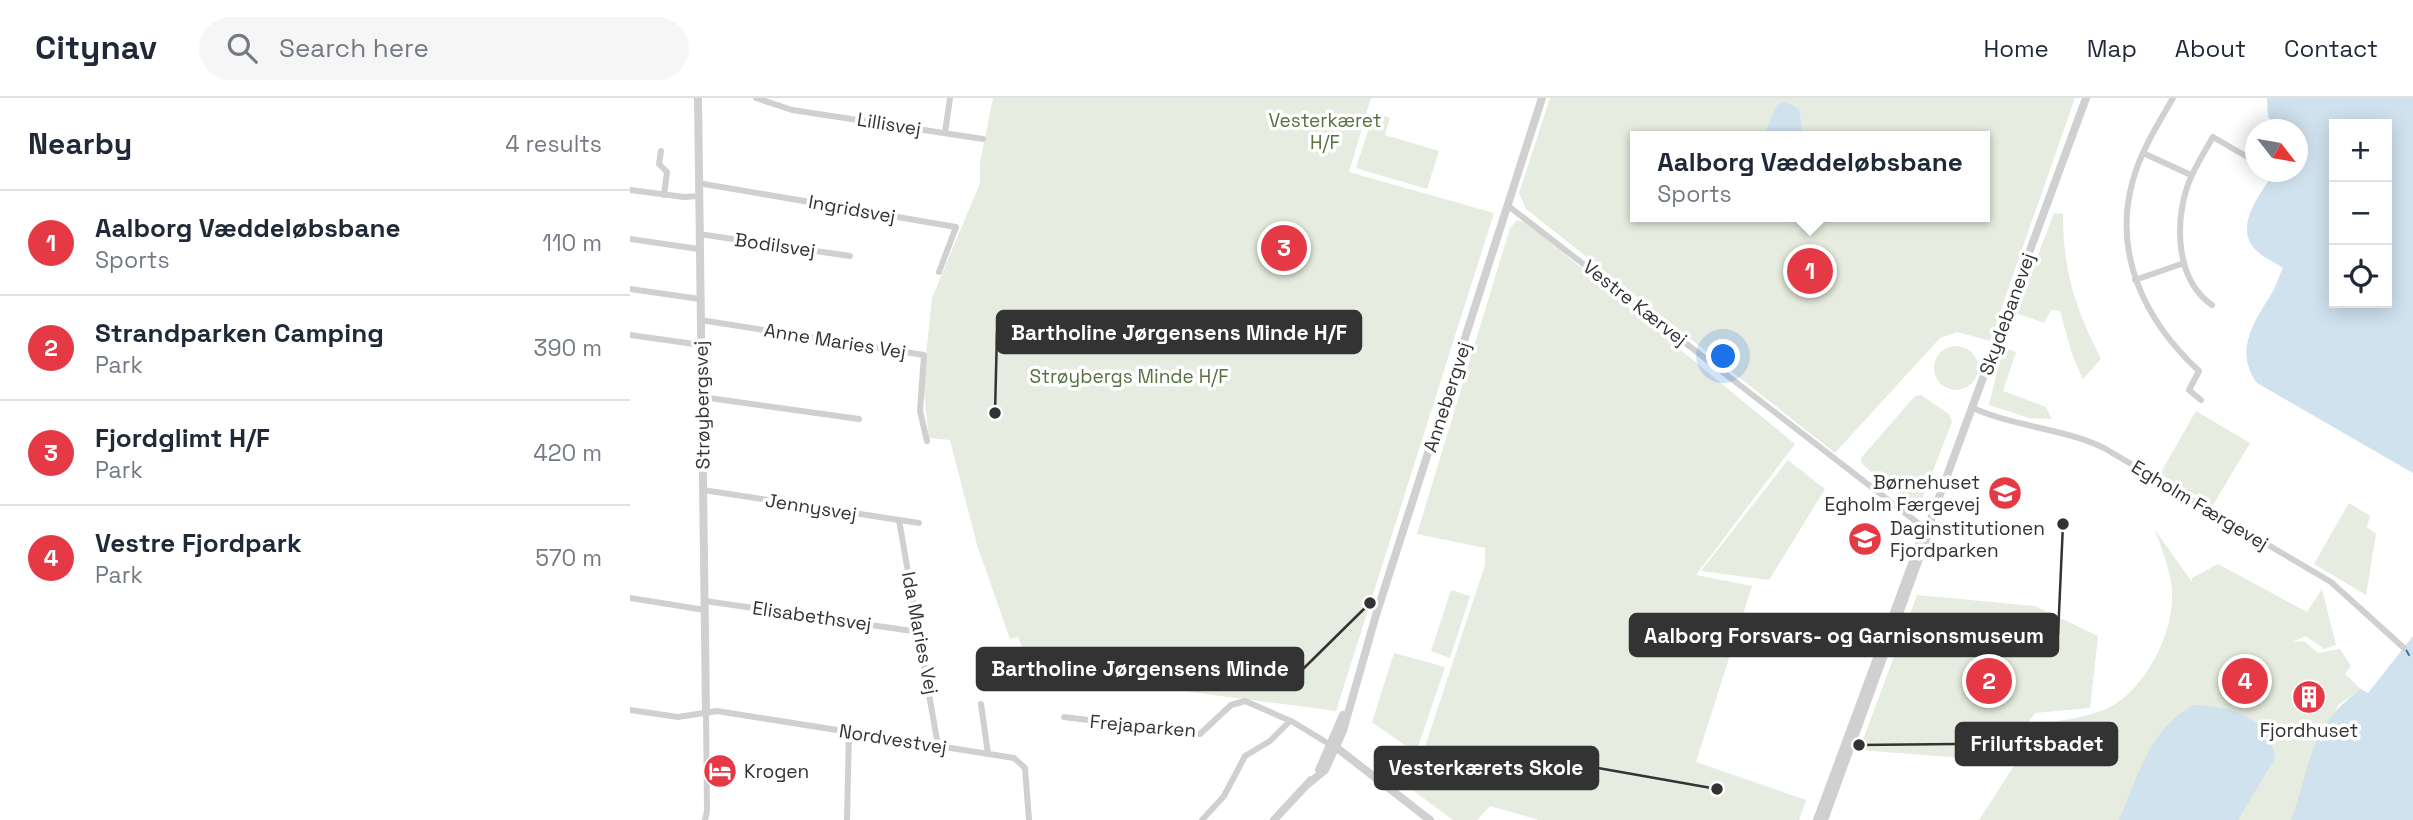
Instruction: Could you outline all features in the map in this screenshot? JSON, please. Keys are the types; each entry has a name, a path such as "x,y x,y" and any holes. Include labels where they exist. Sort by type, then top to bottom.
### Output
{"street":[{"name":"Strøybergsvej","path":"698,98 706,713"},
{"name":"Lillisvej","path":"756,98 792,110 983,139"},
{"path":"945,133 950,98"},
{"name":"Annebergvej","path":"1274,820 1307,784 1334,747 1542,98"},
{"name":"Skydebanevej","path":"1816,820 1973,408 2086,98"},
{"path":"2172,98 2143,153 2128,203 2129,256 2139,293 2160,330 2175,349 2199,371 2189,390 2201,400"},
{"path":"2212,304 2199,292 2184,263 2181,220 2191,175 2213,137 2245,156"},
{"path":"661,151 659,164 667,172 664,195"},
{"path":"2143,153 2191,175"},
{"name":"Ingridsvej","path":"698,183 956,226 939,272"},
{"path":"630,190 699,196"},
{"name":"Vestre Kærvej","path":"1507,205 1927,530"},
{"name":"Bodilsvej","path":"699,234 850,256"},
{"path":"630,239 699,248"},
{"path":"2135,281 2184,263"},
{"path":"630,289 700,299"},
{"name":"Anne Maries Vej","path":"701,320 924,355 920,411 927,441"},
{"path":"630,335 701,345"},
{"path":"702,397 859,419"},
{"name":"Egholm Færgevej","path":"1973,408 2015,424 2066,433 2104,448 2331,582 2404,648"},
{"name":"Jennysvej","path":"703,490 919,523"},
{"name":"Ida Maries Vej","path":"899,520 938,746"},
{"name":"Skydebanevej","path":"1824,820 1925,547 1927,530"},
{"name":"Elisabethsvej","path":"630,598 919,632"},
{"name":"Frejaparken","path":"1064,717 1200,734 1231,705 1245,701 1334,747"},
{"path":"981,704 988,754"},
{"name":"Nordvestvej","path":"630,710 678,718 717,711 1014,758 1021,762 1029,787 1029,820"},
{"path":"705,820 708,811 706,713"},
{"path":"1202,820 1224,796 1245,756 1270,741 1289,722"},
{"path":"847,820 849,732"},
{"path":"1334,747 1430,820"}],"green space":[{"path":"993,98 1371,98 1349,172 1494,213 1336,711 1030,671 1018,637 1010,639 977,545 950,440 929,438 923,384 932,298 980,183 980,163"},
{"path":"1550,98 2075,98 1990,341 1957,332 1940,338 1835,453 1526,209 1519,193"},
{"path":"1374,112 1390,118 1385,135 1439,151 1427,189 1356,168"},
{"path":"2054,213 2063,214 2065,254 2072,289 2101,359 2083,379 2072,354 2060,311 2051,310 2044,323 2016,313"},
{"path":"1517,220 1528,224 1795,444 1696,575 1752,586 1696,762 1806,800 1799,820 1539,820 1490,806 1477,820 1453,820 1411,789 1485,565 1485,548 1417,534 1510,228"},
{"path":"1956,346 1965,347 1972,352 1977,359 1977,377 1972,384 1965,389 1956,390 1947,389 1940,384 1935,377 1934,368 1935,359 1940,352 1947,347"},
{"path":"2003,347 2016,352 2003,391 2046,407 2052,419 2029,418 1989,405"},
{"path":"1921,395 1949,414 1952,422 1921,501 1912,505 1862,464 1861,458 1915,396"},
{"path":"2196,411 2250,443 2213,505 2160,474"},
{"path":"1788,460 1825,489 1769,580 1701,571"},
{"path":"2349,503 2370,516 2367,527 2376,534 2366,595 2314,564"},
{"path":"2155,530 2192,582 2192,578 2218,564 2307,612 2322,589 2336,645 2324,649 2306,636 2292,642 2304,641 2318,653 2340,649 2351,666 2345,674 2361,689 2338,705 2291,820 1979,820 2041,724 2085,716 2110,707 2135,687 2146,673 2163,641 2171,608 2170,576"},
{"path":"1451,590 1470,596 1450,658 1431,651"},
{"path":"1917,595 2035,606 2098,636 2090,708 2035,713 2002,761 1859,750"},
{"path":"1394,653 1445,667 1416,753 1372,722"}],"water":[{"path":"2267,98 2413,98 2413,473 2257,383 2250,371 2247,359 2249,336 2283,268 2262,255 2249,241 2248,220 2268,182 2308,182 2308,119 2270,119"},
{"path":"1784,101 1799,109 1802,131 1765,131 1777,105"},
{"path":"2413,636 2413,820 2291,820 2321,732 2344,703 2361,689 2368,693"},
{"path":"2195,705 2235,712 2251,719 2270,733 2275,758 2238,820 2119,820 2139,770 2156,739 2180,714"}],"ferry route":[{"path":"2405,648 2413,662"}],"place":[{"name":"Fjordglimt H/F","path":"1284,248"},
{"name":"Aalborg Væddeløbsbane","path":"1810,271"},
{"name":"Bartholine Jørgensens Minde H/F","path":"995,413"},
{"name":"Børnehuset Egholm Færgevej","path":"2005,493"},
{"name":"Aalborg Forsvars- og Garnisonsmuseum","path":"2063,524"},
{"name":"Daginstitutionen Fjordparken","path":"1865,539"},
{"name":"Bartholine Jørgensens Minde","path":"1370,603"},
{"name":"Strandparken Camping","path":"1989,681"},
{"name":"Vestre Fjordpark","path":"2245,681"},
{"name":"Fjordhuset","path":"2309,697"},
{"name":"Friluftsbadet","path":"1859,745"},
{"name":"Krogen","path":"720,771"},
{"name":"Vesterkærets Skole","path":"1717,789"}],"park label":[{"name":"Vesterkæret H/F","path":"1325,131"},
{"name":"Strøybergs Minde H/F","path":"1129,376"}]}
